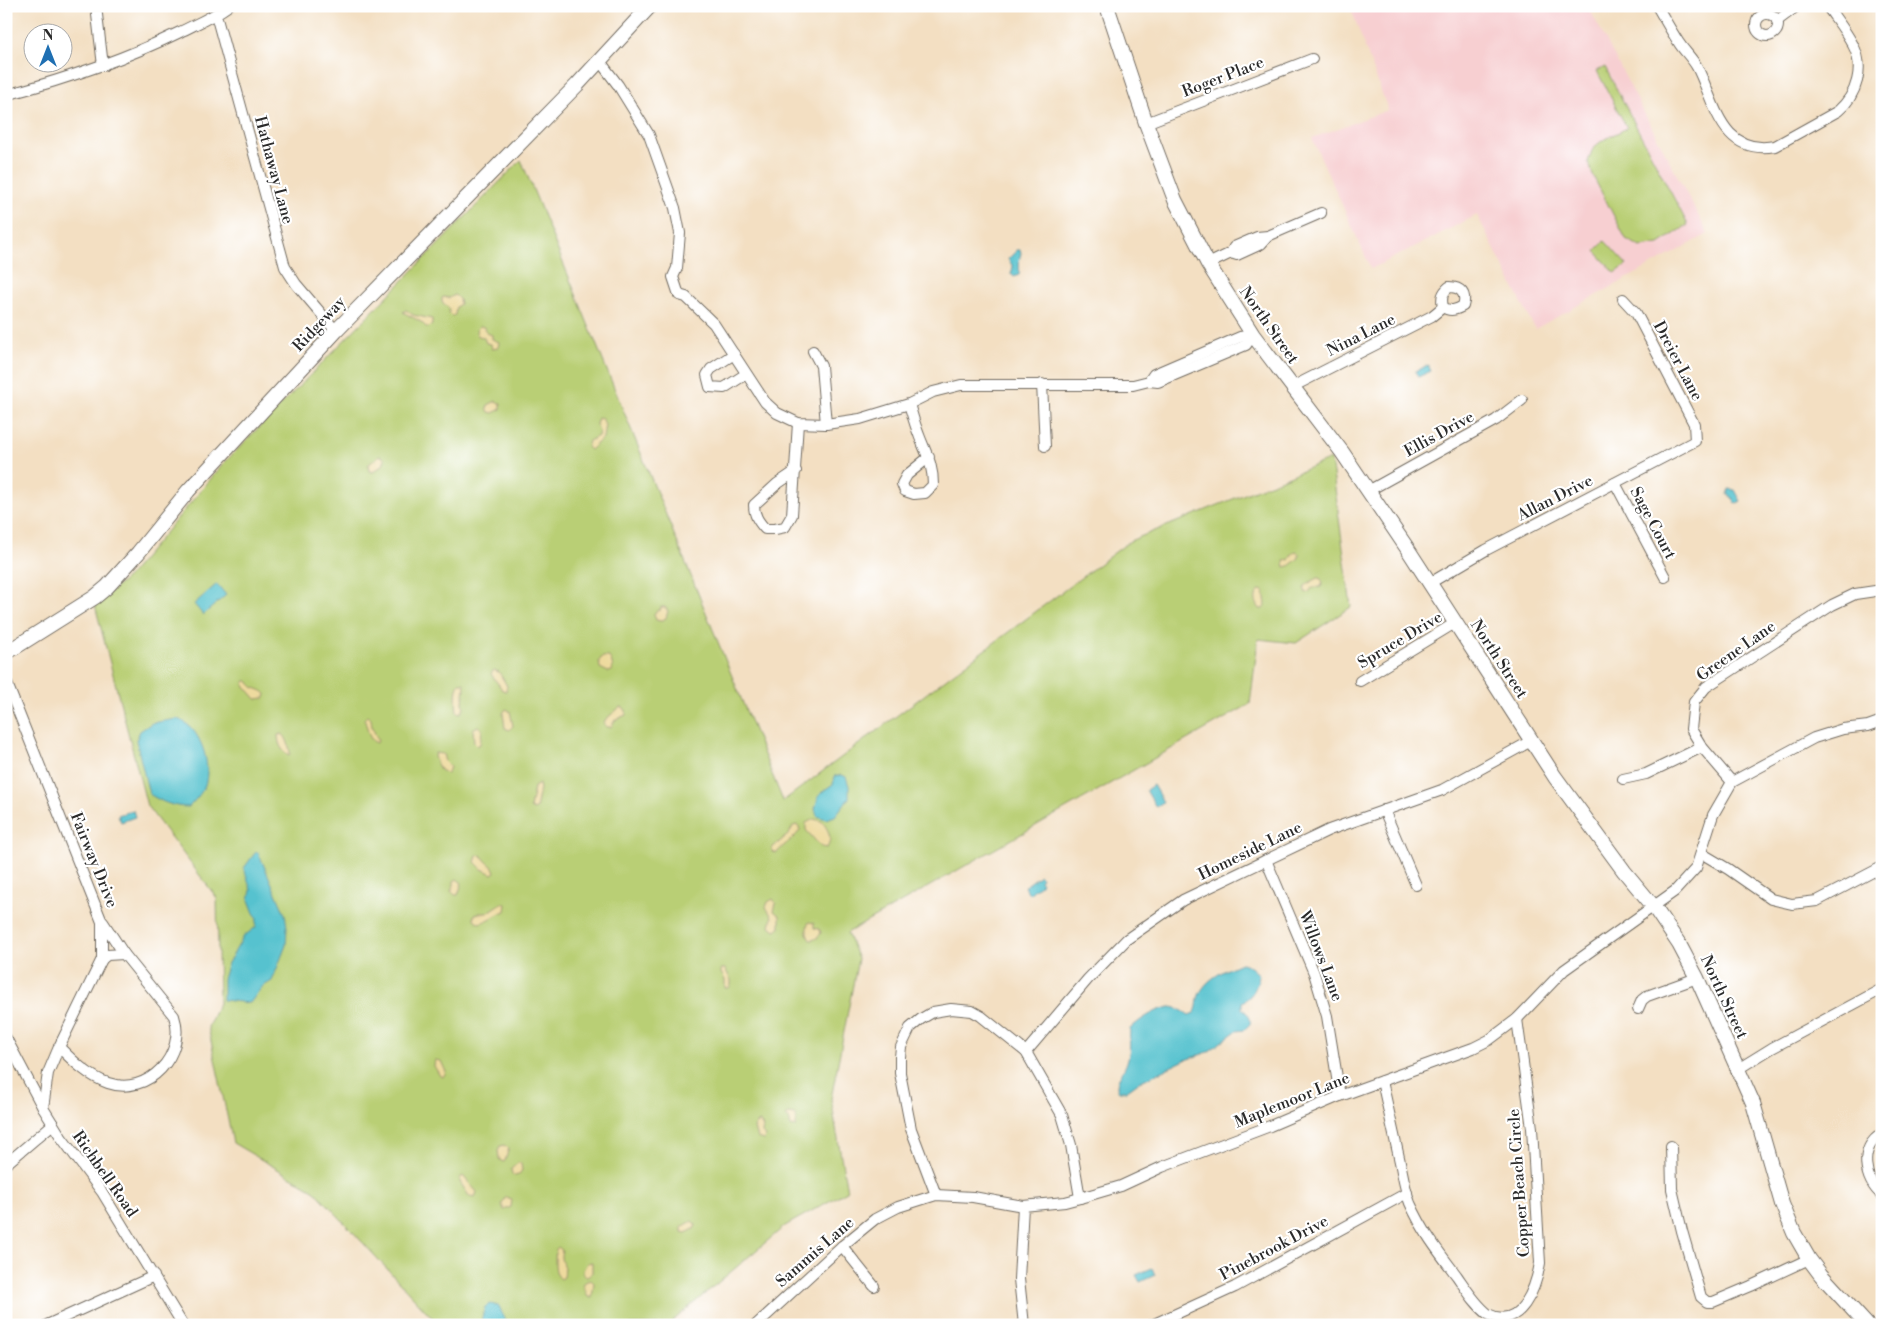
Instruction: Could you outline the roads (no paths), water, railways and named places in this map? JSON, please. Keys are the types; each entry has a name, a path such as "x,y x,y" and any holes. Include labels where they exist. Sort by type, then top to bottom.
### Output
{"main road":[{"name":"Ridgeway","path":"6,653 94,598 107,587 138,553 188,491 336,331 650,6"},
{"name":"North Street","path":"1107,6 1146,123 1175,200 1208,264 1253,335 1342,452 1430,583 1554,777 1624,871 1654,907 1679,944 1697,978 1753,1102 1782,1204 1794,1233 1821,1275 1867,1325"}],"street":[{"path":"96,6 103,66"},
{"path":"6,95 103,66 156,44 228,6"},
{"path":"1657,6 1678,42 1696,65 1707,88 1713,108 1728,132 1747,144 1768,147 1775,146 1838,111 1847,104 1853,94 1857,82 1859,59 1854,45 1827,6"},
{"path":"1777,21 1797,6"},
{"name":"Hathaway Lane","path":"216,14 284,267 336,331"},
{"name":"Roger Place","path":"1146,123 1312,59"},
{"path":"599,60 618,85 649,135 675,208 680,233 677,268 686,297 714,324 764,402 777,413 798,423 826,424 860,419 908,404 933,392 961,385 1133,385 1148,381 1158,382 1246,345 1253,335"},
{"path":"1208,264 1231,253 1237,255 1261,244 1268,236 1321,213"},
{"name":"Dreier Lane","path":"1623,299 1636,312 1694,424 1695,441"},
{"name":"Nina Lane","path":"1292,387 1432,316 1443,307"},
{"path":"813,351 821,366 826,424"},
{"path":"734,354 711,369 706,375 710,387 724,388 746,374"},
{"path":"1042,384 1045,446"},
{"name":"Ellis Drive","path":"1368,491 1496,420 1522,400"},
{"path":"908,404 919,437 929,457"},
{"path":"796,471 777,484 754,505 754,512 758,522 765,529 776,530 785,526 792,515 796,471 798,423"},
{"name":"Allan Drive","path":"1430,583 1486,550 1695,441"},
{"name":"Sage Court","path":"1615,483 1665,577"},
{"name":"Greene Lane","path":"1732,782 1702,747 1691,730 1694,702 1706,687 1832,605 1855,594 1882,590"},
{"name":"Spruce Drive","path":"1360,681 1455,624"},
{"name":"Fairway Drive","path":"6,681 102,922 102,959 48,1073 43,1108"},
{"path":"1732,782 1814,738 1843,729 1868,726 1882,721"},
{"name":"Homeside Lane","path":"1026,1052 1088,978 1127,939 1183,900 1329,830 1442,790 1531,741"},
{"path":"1623,779 1646,774 1702,747"},
{"name":"Maplemoor Lane","path":"898,1207 936,1195 974,1197 1023,1206 1065,1202 1080,1198 1121,1186 1162,1167 1270,1126 1340,1096 1473,1048 1489,1040 1517,1019 1564,970 1675,891 1696,868 1713,816 1732,782"},
{"path":"1384,810 1416,885"},
{"path":"1701,853 1728,869 1770,899 1792,904 1817,901 1879,869 1882,880"},
{"name":"Willows Lane","path":"1266,860 1314,973 1327,1016 1340,1096"},
{"path":"59,1047 93,1076 110,1084 135,1084 149,1080 170,1059 175,1040 176,1023 174,1016 124,954 102,922"},
{"path":"102,959 107,955 124,954"},
{"path":"1638,1009 1642,1000 1647,996 1697,978"},
{"path":"1738,1069 1772,1048 1882,989"},
{"path":"936,1195 911,1129 900,1073 901,1047 904,1037 910,1028 921,1019 933,1012 962,1009 981,1016 1026,1052 1062,1115 1071,1144 1080,1198"},
{"name":"Copper Beach Circle","path":"1382,1081 1407,1192 1424,1233 1476,1302 1494,1318 1505,1321 1519,1316 1525,1308 1538,1275 1540,1263 1532,1128 1517,1019"},
{"name":"Richbell Road","path":"6,1038 43,1108 102,1192 184,1325"},
{"path":"6,1164 53,1124"},
{"path":"1882,1134 1878,1136 1866,1153 1866,1171 1874,1190 1882,1195"},
{"path":"1671,1146 1672,1189 1701,1297 1707,1302 1713,1302 1751,1286 1809,1259"},
{"name":"Pinebrook Drive","path":"1152,1325 1235,1287 1407,1192"},
{"path":"1023,1206 1018,1279 1024,1325"},
{"name":"Sammis Lane","path":"756,1325 842,1246 875,1219 898,1207"},
{"path":"842,1246 874,1286"},
{"path":"47,1325 154,1276"}],"water":[{"path":"1017,250 1020,250 1021,253 1019,275 1014,277 1011,274 1013,267 1008,259"},
{"path":"1428,365 1431,371 1418,377 1415,371"},
{"path":"1729,489 1735,490 1741,501 1735,504 1732,497 1728,495"},
{"path":"217,584 226,595 203,615 194,604"},
{"path":"177,719 192,729 198,737 207,767 204,788 189,807 168,804 149,794 136,740 140,731 152,723"},
{"path":"842,775 846,777 849,786 849,798 835,816 826,819 817,816 815,809 818,797 833,784 835,776"},
{"path":"1153,785 1163,802 1156,807 1146,790"},
{"path":"133,810 135,817 121,822 118,815"},
{"path":"258,852 285,914 287,927 286,945 272,981 262,987 250,1003 223,1000 223,979 228,963 244,936 256,927 257,917 249,900 251,890 244,868 255,853"},
{"path":"1040,875 1042,883 1029,894 1024,887"},
{"path":"1241,963 1259,975 1254,991 1242,1002 1242,1009 1249,1015 1250,1024 1244,1030 1236,1031 1208,1052 1185,1060 1137,1083 1126,1091 1119,1091 1117,1088 1118,1080 1126,1065 1129,1054 1130,1029 1148,1015 1165,1008 1175,1008 1189,1015 1194,1013 1201,991 1210,980"},
{"path":"1152,1268 1155,1275 1140,1282 1136,1275"},
{"path":"490,1304 499,1306 505,1320 510,1325 480,1325 485,1307"}]}
